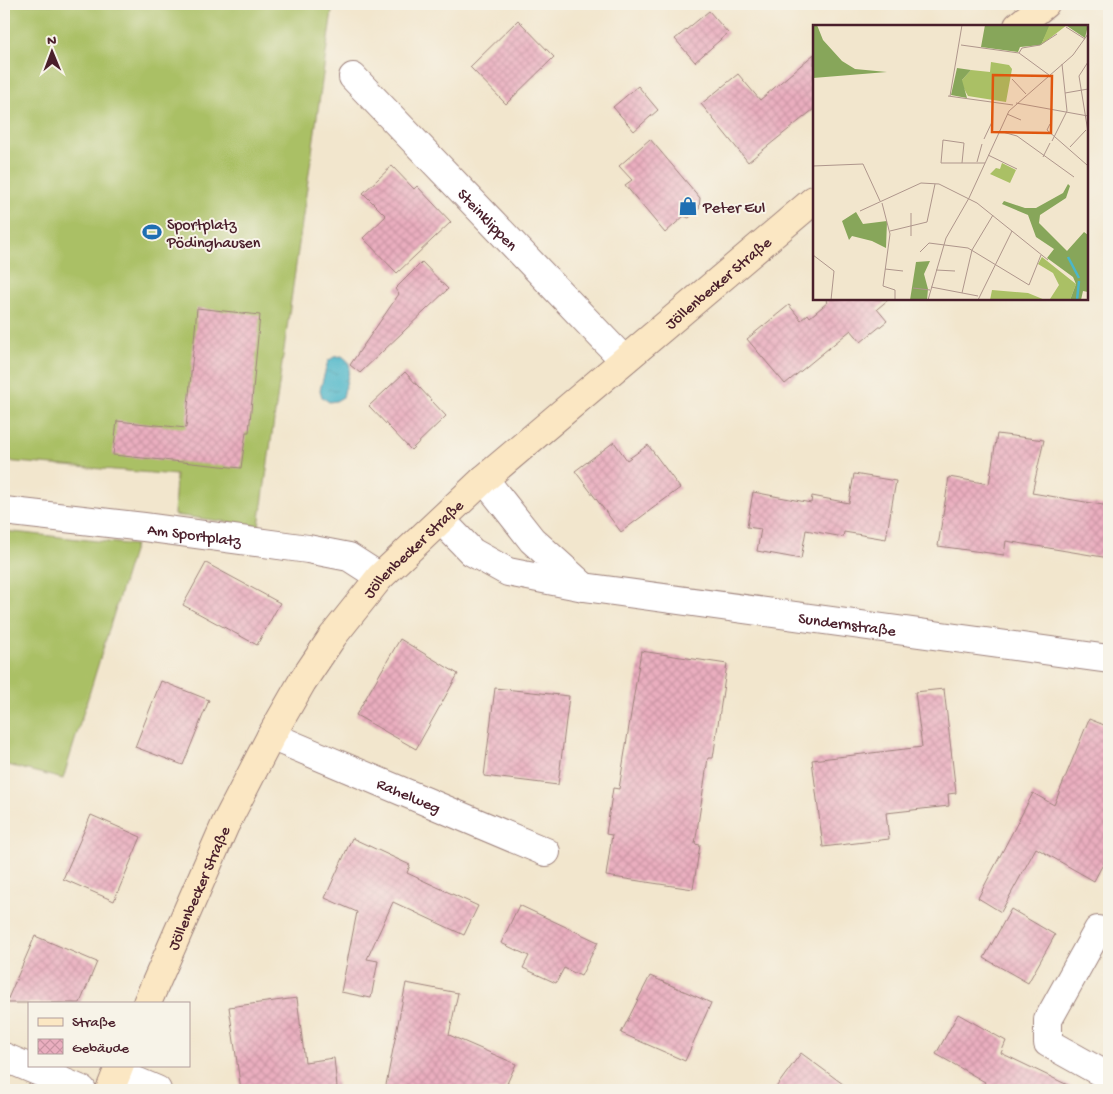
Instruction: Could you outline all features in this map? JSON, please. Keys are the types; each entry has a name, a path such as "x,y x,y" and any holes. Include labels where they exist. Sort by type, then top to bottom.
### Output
{"main road":[{"path":"1019,25 1045,4"},
{"name":"Jöllenbecker Straße","path":"147,1002 224,825 271,736 302,682 333,636 380,577 484,479 813,201"}],"street":[{"name":"Steinklippen","path":"353,77 624,360"},
{"path":"484,479 532,540 584,587"},
{"name":"Am Sportplatz","path":"4,511 308,549 349,557 380,577"},
{"name":"Sundernstraße","path":"441,520 472,552 508,572 584,587 1109,659"},
{"name":"Rahelweg","path":"271,736 546,852"},
{"path":"1098,930 1048,1020 1048,1043 1109,1077"},
{"path":"4,1057 82,1090"},
{"path":"116,1076 157,1090"}],"green space":[{"name":"Sportplatz Pödinghausen","path":"4,4 333,4 259,526 174,515 176,475 4,461"},
{"path":"4,531 135,545 63,779 4,764"}],"water":[{"path":"342,356 348,361 350,367 343,397 329,402 322,397 320,390 328,361 334,357"}],"building":[{"path":"709,11 728,33 695,62 675,39"},
{"path":"518,20 554,57 506,104 470,67"},
{"path":"813,55 813,110 748,162 701,104 738,74 760,100"},
{"path":"638,86 658,110 634,131 613,107"},
{"path":"650,139 700,198 699,209 689,218 684,216 665,233 625,185 632,180 619,166"},
{"path":"392,166 414,189 417,186 451,222 397,273 363,238 386,216 363,193"},
{"path":"422,262 448,289 360,373 350,365 399,294 395,289"},
{"path":"826,300 888,300 877,309 887,321 861,342 851,330 785,384 747,339 789,305 801,320 808,314 810,317 828,302"},
{"path":"197,308 260,315 249,432 246,432 241,468 113,455 117,421 186,428"},
{"path":"405,372 446,416 411,450 369,406"},
{"path":"997,434 1044,440 1032,493 1109,506 1109,558 1006,541 1004,555 938,546 949,477 989,484"},
{"path":"614,442 627,460 648,445 680,488 621,532 575,471"},
{"path":"854,474 896,481 886,539 844,532 843,537 806,530 801,559 757,551 761,529 747,527 753,492 811,503 812,496 849,503"},
{"path":"206,563 280,603 257,645 183,605"},
{"path":"400,639 458,674 416,749 356,715"},
{"path":"641,651 727,664 713,758 708,758 695,844 700,845 693,889 606,876 612,835 606,834 613,788 619,789"},
{"path":"161,681 209,700 183,765 135,747"},
{"path":"495,688 569,696 558,785 484,776"},
{"path":"944,689 956,793 948,794 949,806 886,813 889,839 823,847 812,760 922,747 915,692"},
{"path":"1089,719 1109,727 1109,853 1094,881 1036,848 1001,912 978,898 1033,793 1054,805"},
{"path":"91,815 141,837 114,901 63,879"},
{"path":"352,838 410,865 407,873 478,906 464,935 393,902 367,959 378,961 371,998 341,992 357,912 325,898"},
{"path":"519,905 598,942 581,976 564,968 556,983 523,968 529,956 501,943"},
{"path":"1011,909 1055,935 1028,983 984,958"},
{"path":"35,936 97,962 80,1002 6,1003"},
{"path":"650,976 711,1003 685,1061 621,1033"},
{"path":"406,983 458,993 449,1035 516,1064 504,1090 385,1090"},
{"path":"297,998 305,1062 334,1058 337,1087 315,1090 241,1090 229,1007"},
{"path":"958,1014 1006,1041 1001,1053 1078,1090 980,1090 985,1082 936,1054"},
{"path":"801,1053 851,1090 774,1090"}],"place":[{"name":"Peter Eul","path":"688,206"},
{"name":"Sportplatz Pödinghausen","path":"152,232"}]}
